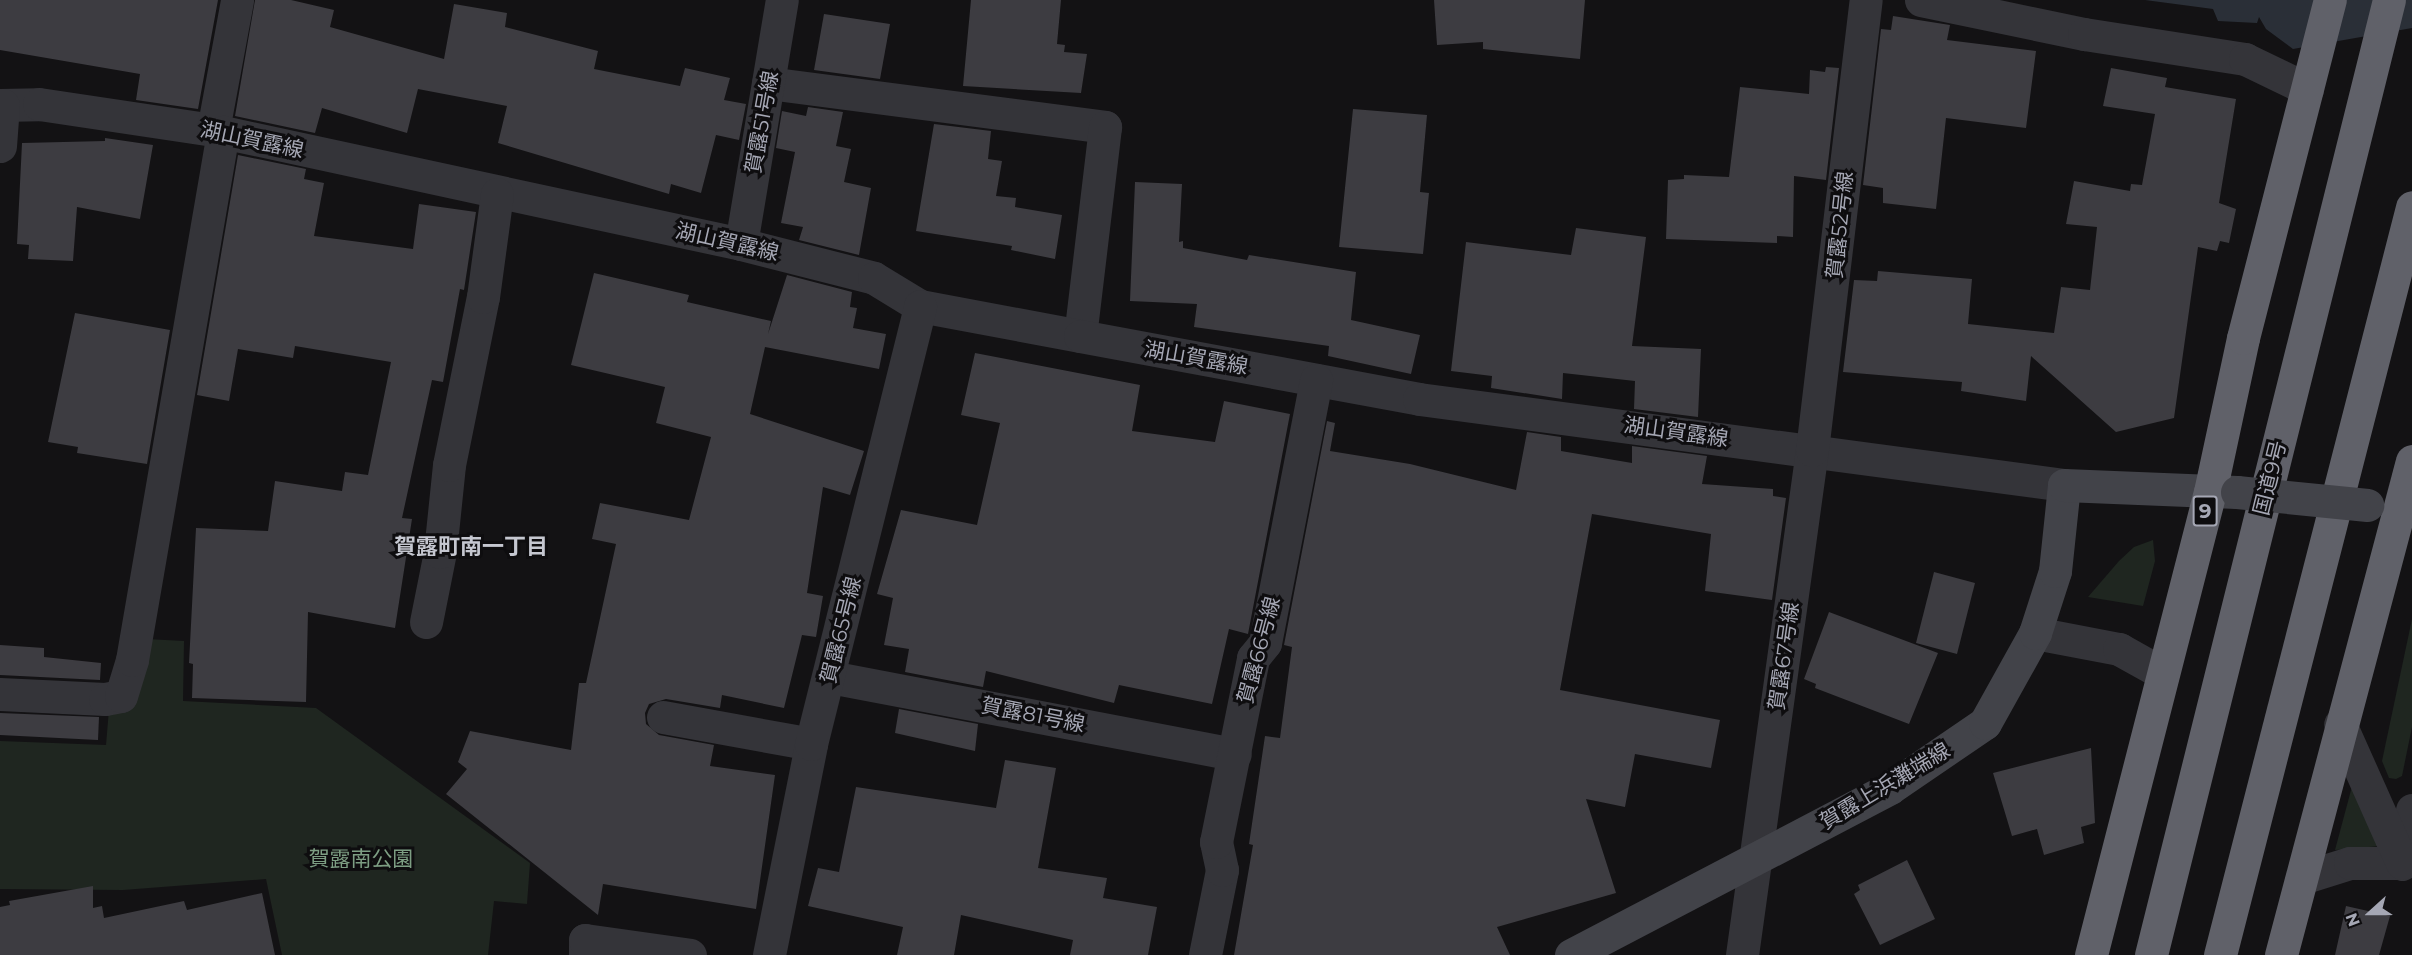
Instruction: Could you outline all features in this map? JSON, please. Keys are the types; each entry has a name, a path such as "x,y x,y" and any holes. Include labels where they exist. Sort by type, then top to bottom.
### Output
{"highway":[{"name":"9","path":"2091,955 2162,673 2224,492 2243,338 2330,0"},
{"name":"国道9号","path":"2151,955 2389,0"},
{"path":"2220,955 2412,207"},
{"path":"2281,955 2340,724 2406,506 2412,461"}],"street":[{"path":"0,694 105,699 121,696 132,660 218,131 237,0"},
{"name":"賀露51号線","path":"741,244 782,0"},
{"name":"賀露52号線","path":"1812,450 1866,0"},
{"path":"1921,0 2084,34 2245,59 2310,76"},
{"path":"768,83 1105,127 1080,336"},
{"name":"湖山賀露線","path":"2,105 39,104 218,131 497,194 741,244 874,278 920,306 1419,399 1812,450 2064,486 2224,492 2367,505 2406,506"},
{"path":"0,146 2,105"},
{"path":"426,622 440,552 449,465 478,327 497,194"},
{"name":"賀露65号線","path":"769,955 811,744 830,677 920,306"},
{"name":"賀露66号線","path":"1205,955 1222,870 1216,842 1253,658 1265,642 1316,380"},
{"name":"賀露67号線","path":"1742,955 1753,862 1812,450"},
{"name":"賀露上浜灘端線","path":"1571,955 1753,862 1890,788 1985,723 2035,633 2055,571 2064,486"},
{"path":"2035,633 2119,648 2162,673"},
{"name":"賀露81号線","path":"830,677 1235,754"},
{"path":"663,717 811,744"},
{"path":"2340,724 2407,869"},
{"path":"2407,869 2412,810"},
{"path":"2302,878 2350,863 2407,869"},
{"path":"585,955 585,940 690,955"}],"green space":[{"path":"2153,540 2155,561 2143,606 2088,597 2134,547"},
{"path":"2412,619 2412,727 2402,776 2396,779 2389,778 2382,761"},
{"name":"賀露南公園","path":"146,639 184,641 183,701 316,708 530,863 527,904 494,901 488,955 282,955 266,879 123,890 0,889 0,741 106,745 109,709"},
{"path":"2354,779 2381,846 2335,850"}],"shaded area":[{"path":"2145,0 2412,0 2412,28 2293,49 2266,29 2259,17 2257,23 2218,21 2213,9"}],"building":[{"path":"0,0 218,0 198,109 136,100 140,74 0,50"},
{"path":"255,0 291,0 334,10 330,27 444,59 454,4 507,13 505,27 598,51 594,69 680,86 685,68 730,78 724,100 746,104 739,140 716,135 701,193 671,184 669,194 498,143 507,106 418,89 407,133 322,108 315,133 235,116"},
{"path":"971,0 1061,0 1057,44 1065,45 1064,52 1087,54 1081,93 963,86"},
{"path":"1434,0 1585,0 1580,59 1483,49 1483,42 1437,45"},
{"path":"824,14 890,24 880,79 814,70"},
{"path":"1893,16 1950,25 1947,40 2036,51 2026,128 1946,118 1936,209 1883,203 1883,188 1863,185 1881,29 1891,30"},
{"path":"1826,67 1839,68 1826,180 1794,176 1793,237 1777,236 1777,243 1666,239 1668,180 1684,179 1684,175 1729,177 1740,87 1809,94 1810,70 1825,72"},
{"path":"2111,68 2167,78 2165,87 2236,99 2219,203 2236,209 2229,243 2220,241 2217,251 2198,247 2174,418 2116,432 2031,356 2026,401 1961,391 1962,382 1843,372 1854,280 1877,281 1878,271 1972,279 1968,324 2054,333 2061,287 2090,290 2097,227 2066,224 2074,181 2130,191 2131,184 2142,185 2155,114 2103,106"},
{"path":"808,107 843,112 836,146 851,149 844,182 871,188 859,255 799,240 803,227 781,223 795,152 776,148 782,111 806,116"},
{"path":"1353,109 1427,115 1420,192 1429,193 1423,254 1339,247"},
{"path":"934,124 991,131 988,159 1002,161 996,196 1016,198 1015,207 1062,215 1055,259 1011,250 1012,246 916,231"},
{"path":"105,138 153,145 140,219 77,207 73,261 28,259 29,245 17,244 22,143 105,141"},
{"path":"238,155 306,169 304,179 324,183 314,236 413,249 419,204 476,212 464,290 460,289 443,382 432,380 402,518 412,519 395,628 308,612 306,702 192,698 193,664 189,663 196,528 268,531 275,481 342,491 345,472 368,475 391,362 295,346 293,358 238,349 229,401 197,395"},
{"path":"1135,182 1182,184 1179,242 1183,241 1183,248 1247,260 1249,255 1356,272 1351,320 1420,335 1411,374 1328,356 1329,346 1194,327 1197,304 1130,301"},
{"path":"1576,228 1646,237 1632,346 1701,349 1698,417 1634,409 1635,381 1563,373 1562,399 1491,388 1492,376 1451,371 1466,242 1571,255"},
{"path":"594,273 689,295 687,302 771,321 768,334 787,275 852,292 850,307 857,308 853,328 886,334 879,369 765,347 750,414 864,451 850,495 823,487 807,593 823,596 816,637 802,635 784,708 722,695 720,708 666,699 649,704 645,713 646,724 659,735 714,745 710,766 775,775 756,909 603,884 598,915 446,794 467,769 458,762 470,731 571,750 579,683 586,683 616,544 592,539 600,503 689,520 711,437 656,423 665,387 571,365"},
{"path":"75,313 170,330 147,464 77,453 78,447 48,442"},
{"path":"975,353 1140,385 1132,431 1215,442 1224,401 1290,414 1248,634 1229,629 1212,704 1119,685 1114,703 986,671 983,687 905,672 909,649 884,645 893,598 877,594 901,510 977,525 1000,423 961,415"},
{"path":"1327,421 1335,423 1330,451 1410,464 1516,490 1527,432 1561,437 1561,451 1632,463 1632,446 1707,456 1702,484 1773,489 1773,496 1786,498 1772,600 1705,591 1711,534 1592,514 1560,690 1720,720 1711,768 1635,754 1625,807 1586,799 1616,893 1497,927 1510,955 1234,955 1253,845 1249,844 1265,736 1280,738 1292,647 1284,645"},
{"path":"1934,572 1975,583 1957,654 1916,643"},
{"path":"1829,612 1938,653 1909,724 1815,688 1816,684 1804,679"},
{"path":"0,645 44,648 44,657 101,663 100,680 0,675"},
{"path":"899,709 978,724 975,751 895,733"},
{"path":"0,713 99,717 98,740 0,735"},
{"path":"2091,748 2095,823 2081,827 2084,843 2044,855 2037,829 2012,836 1993,773"},
{"path":"1005,760 1056,768 1038,868 1107,878 1103,898 1157,907 1148,955 1070,955 1073,940 961,915 954,955 897,955 903,927 808,906 818,868 839,872 856,787 996,808"},
{"path":"1907,860 1935,919 1880,945 1854,894 1860,890 1858,885"},
{"path":"93,886 93,908 102,906 104,918 184,901 187,910 262,893 275,955 0,955 0,907 10,905 9,901"},
{"path":"2346,906 2390,916 2379,955 2335,955"}],"district":[{"name":"賀露町南一丁目","path":"471,547"}]}
